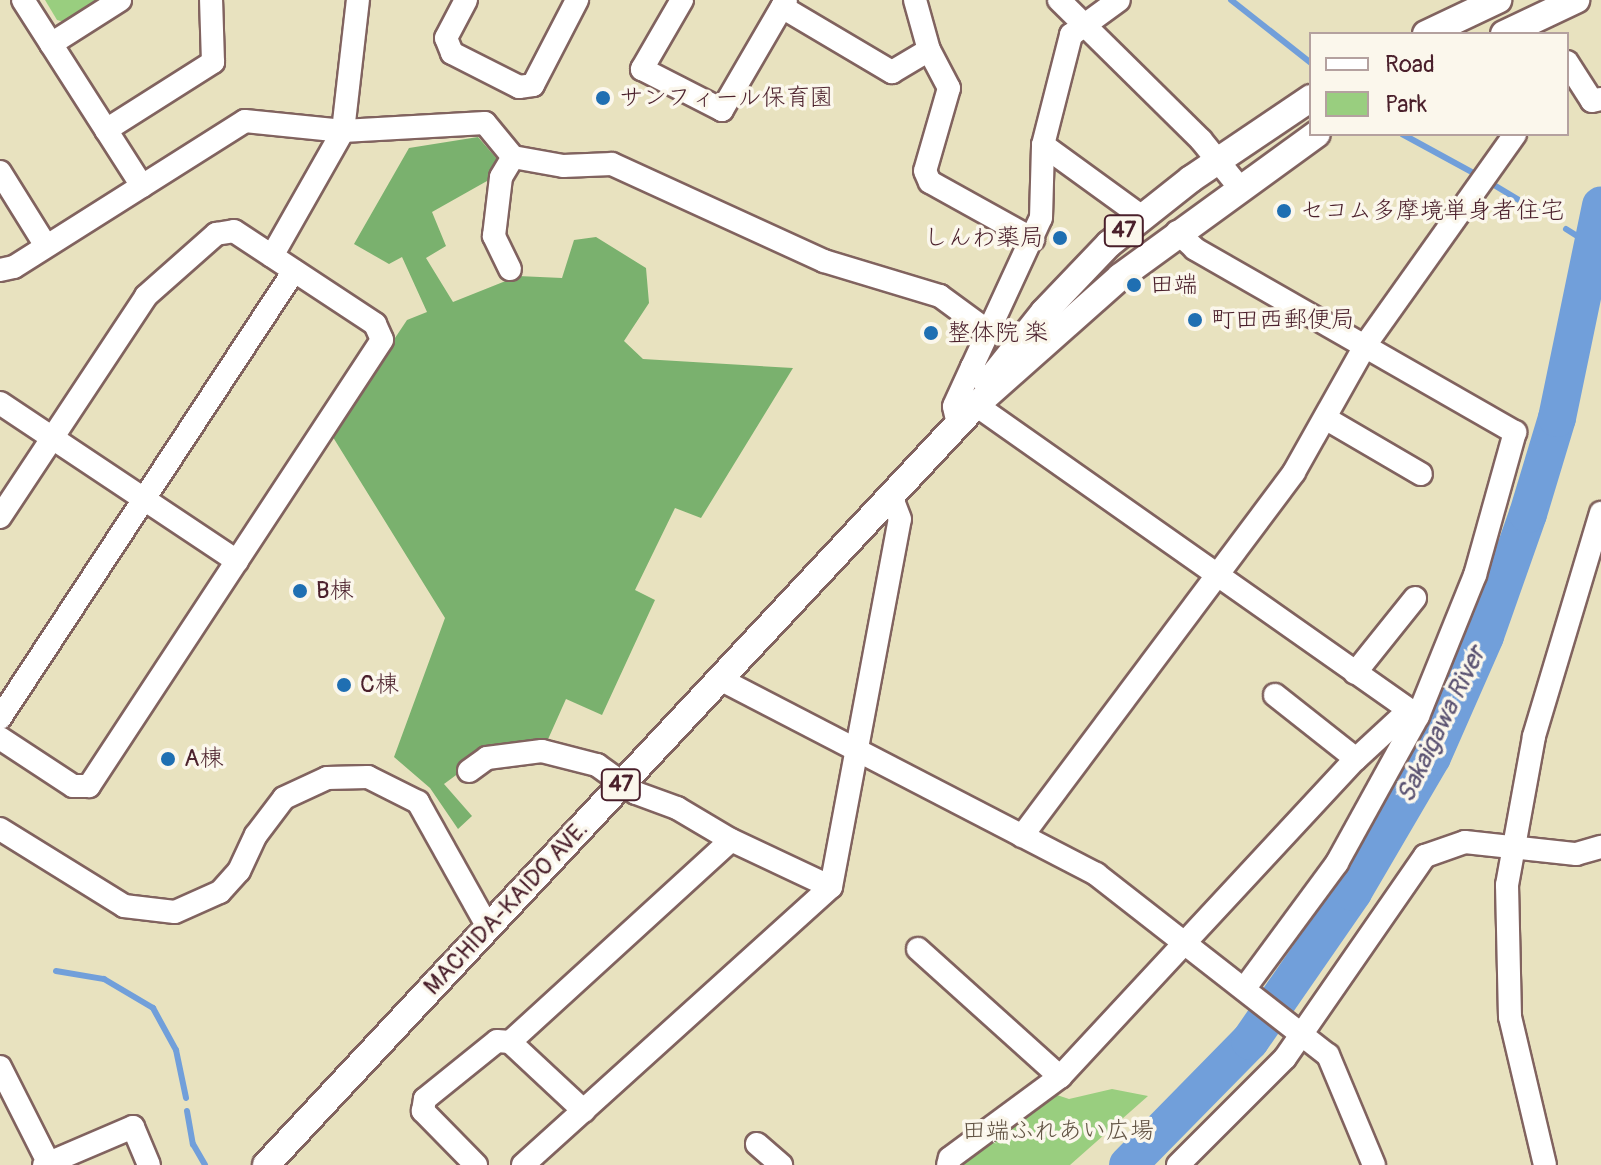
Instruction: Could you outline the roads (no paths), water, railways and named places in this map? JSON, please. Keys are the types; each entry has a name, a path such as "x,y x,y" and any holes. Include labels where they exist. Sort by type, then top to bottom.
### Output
{"main road":[{"path":"1429,32 1468,6 1498,0"},
{"path":"1513,32 1546,25 1576,0"},
{"name":"MACHIDA-KAIDO AVE.","path":"266,1165 891,496 1075,277 1142,217 1309,99"},
{"name":"MACHIDA-KAIDO AVE.","path":"973,395 1177,232 1314,136"}],"street":[{"path":"23,0 142,186"},
{"path":"51,44 120,0"},
{"path":"106,130 213,62 211,0"},
{"path":"272,256 343,131 358,0"},
{"path":"466,0 446,38 452,53 519,87 533,85 577,0"},
{"path":"682,0 642,69 722,110 784,3 892,72 929,50"},
{"path":"915,0 929,50 949,88 925,171 930,182 1033,239"},
{"path":"1059,0 1218,161 1239,187"},
{"path":"1119,0 1071,35 1043,145 1041,218 989,332 973,395 1413,713"},
{"path":"1569,67 1592,101 1601,99"},
{"path":"0,270 46,246 245,121 343,131 485,123 513,157 563,166 612,164 824,261 940,296 989,332"},
{"path":"1022,836 1294,472 1366,344 1513,136"},
{"path":"1043,145 1142,217"},
{"path":"510,269 494,236 501,177 513,157"},
{"path":"0,172 46,246"},
{"path":"0,517 146,296 216,234 234,231 375,324 382,340 89,786 73,786 0,738"},
{"path":"1177,232 1195,249 1366,344 1515,432 1475,575 1413,713 1337,863 1248,991"},
{"path":"0,718 294,271"},
{"path":"0,403 237,561"},
{"path":"1325,418 1421,474"},
{"path":"523,1165 831,887 900,519 891,496"},
{"path":"1545,1165 1528,1108 1510,1017 1506,923 1512,847 1534,736 1601,513"},
{"path":"1355,673 1415,598"},
{"path":"720,679 1096,874 1301,1030 1328,1055 1374,1165"},
{"path":"1275,695 1356,759"},
{"path":"948,1165 950,1158 1060,1077 1187,946 1356,759 1413,713"},
{"path":"469,771 487,758 542,751 597,765 623,783 731,840 831,887"},
{"path":"0,829 124,906 175,912 220,892 239,871 256,835 284,798 327,778 368,777 418,802 488,927"},
{"path":"510,1042 731,840"},
{"path":"1178,1165 1245,1102 1301,1030 1425,856 1465,842 1576,854 1601,847"},
{"path":"918,949 1060,1077"},
{"path":"476,1165 423,1111 425,1099 497,1041 510,1042 584,1111"},
{"path":"3,1078 45,1162 133,1127 149,1165"},
{"path":"757,1144 781,1165"}],"waterway":[{"path":"1231,0 1309,61"},
{"path":"1406,136 1479,176"},
{"path":"1489,182 1542,214"},
{"name":"Sakaigawa River","path":"1128,1165 1250,1041 1353,892 1432,757 1485,636 1528,514 1557,418 1601,206"},
{"path":"1566,229 1590,244"},
{"path":"56,971 104,979 153,1008 176,1050 186,1098"},
{"path":"187,1111 193,1144 205,1165"}],"place":[{"name":"サンフィール保育園","path":"603,98"},
{"name":"セコム多摩境単身者住宅","path":"1284,211"},
{"name":"しんわ薬局","path":"1060,238"},
{"name":"田端","path":"1134,285"},
{"name":"町田西郵便局","path":"1195,320"},
{"name":"整体院 楽","path":"931,333"},
{"name":"B棟","path":"300,591"},
{"name":"C棟","path":"344,685"},
{"name":"A棟","path":"168,759"}],"park label":[{"name":"田端ふれあい広場","path":"1058,1131"}]}
